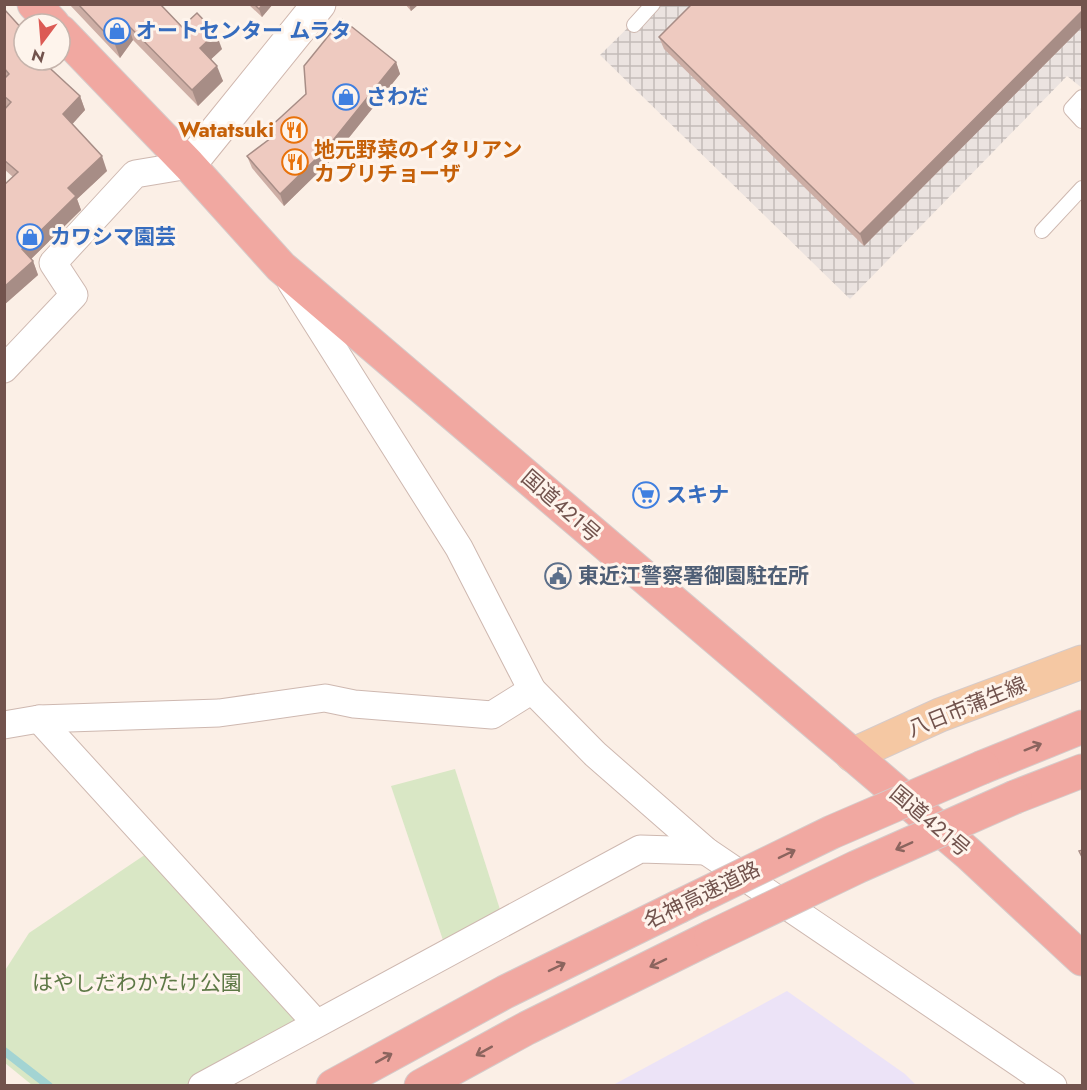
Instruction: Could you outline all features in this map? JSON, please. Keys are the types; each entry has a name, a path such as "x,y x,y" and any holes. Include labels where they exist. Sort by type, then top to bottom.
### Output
{"highway":[{"name":"国道421号","path":"72,43 189,165 281,267 969,854 1083,959"},
{"name":"名神高速道路","path":"333,1086 506,992 832,832 1083,727"},
{"name":"名神高速道路","path":"421,1086 527,1028 857,867 1083,771"}],"main road":[{"name":"八日市蒲生線","path":"852,755 940,716 1083,662"}],"street":[{"path":"4,369 74,295 53,263 135,174 189,165 319,4"},
{"path":"281,267 459,548 532,690 595,754 706,851 1053,1086"},
{"path":"4,724 39,720 219,713 325,698 354,704 492,715 532,690"},
{"path":"39,720 316,1023"},
{"path":"202,1086 640,849 706,851"}],"lane":[{"path":"634,25 653,4"},
{"path":"1083,98 1071,109 1083,121"},
{"path":"1042,231 1080,196"}],"shaded area":[{"path":"651,5 1082,5 1082,88 1067,76 850,299 600,55"},
{"path":"787,991 905,1074 916,1085 613,1085"}],"green space":[{"path":"455,769 504,922 447,952 391,786"},
{"name":"はやしだわかたけ公園","path":"152,850 316,1023 202,1085 32,1085 5,1063 4,972 29,933"}],"building":[{"path":"78,4 160,4 182,27 197,13 216,33 200,48 217,66 192,90 128,25 114,42"},
{"path":"692,4 1083,4 1083,10 860,234 659,37"},
{"path":"4,9 12,18 12,72 54,72 80,96 63,114 102,156 68,188 76,196 22,249 33,261 4,287 4,185 18,172 4,160 4,110 11,102 4,96 4,79 9,74 4,68"},
{"path":"342,19 396,62 326,149 280,194 247,156 275,135 269,128 306,94 304,66"}],"waterway":[{"path":"4,1051 49,1086"}],"place":[{"name":"オートセンター ムラタ","path":"117,31"},
{"name":"さわだ","path":"346,97"},
{"name":"Watatsuki","path":"294,130"},
{"name":"地元野菜のイタリアン カプリチョーザ","path":"295,162"},
{"name":"カワシマ園芸","path":"30,237"},
{"name":"スキナ","path":"646,495"},
{"name":"東近江警察署御園駐在所","path":"558,576"}]}
